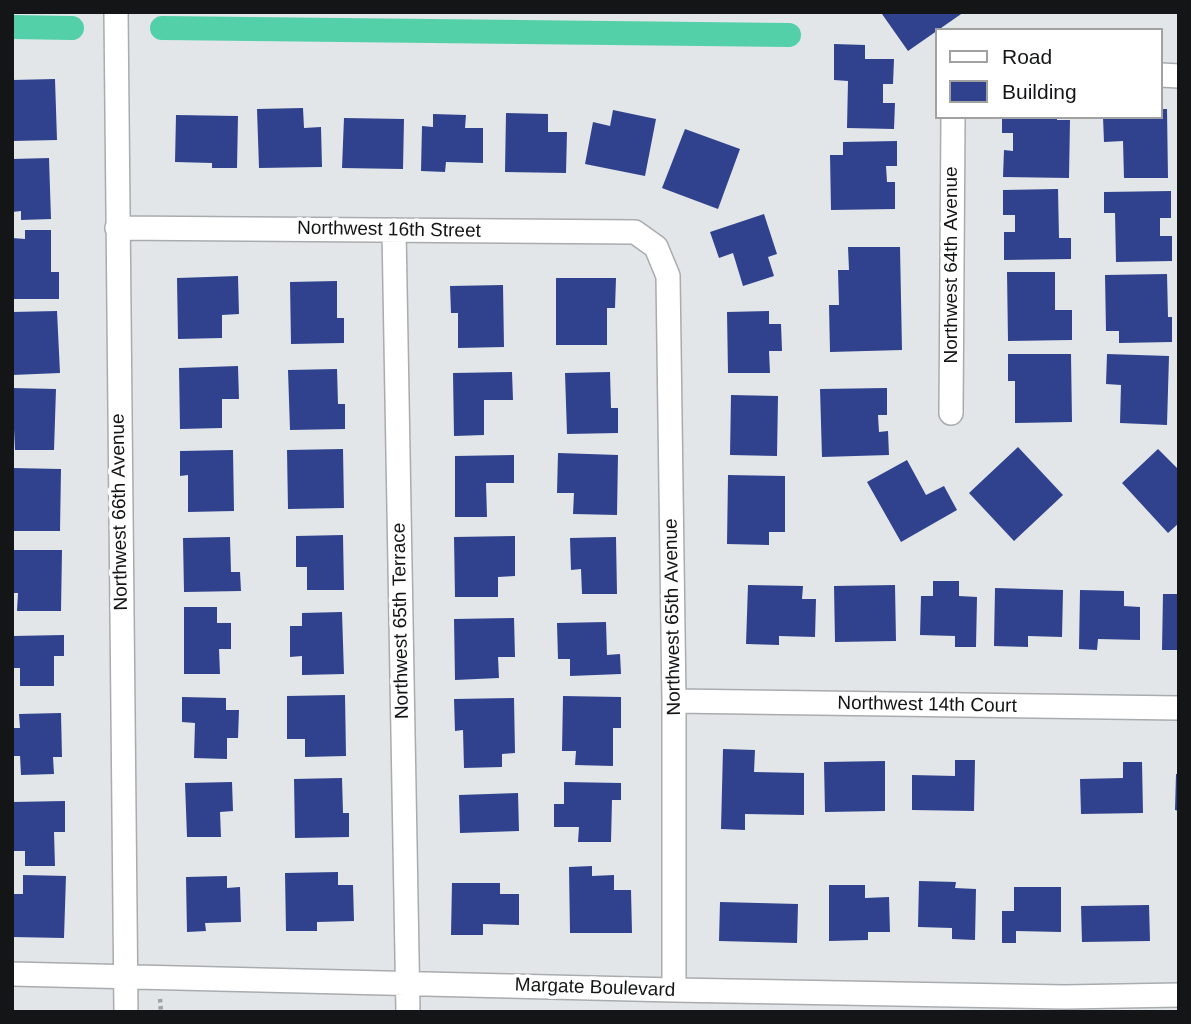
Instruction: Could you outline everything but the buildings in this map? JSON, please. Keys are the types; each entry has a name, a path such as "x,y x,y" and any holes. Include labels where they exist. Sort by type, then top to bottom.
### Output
{"street":[{"name":"Northwest 66th Avenue","path":"116,12 126,1012"},
{"name":"Northwest 64th Avenue","path":"951,413 953,119"},
{"name":"Northwest 16th Street","path":"117,228 635,232 656,247"},
{"name":"Northwest 65th Terrace","path":"394,230 408,1012"},
{"name":"Northwest 65th Avenue","path":"656,247 668,276 674,701 674,990"},
{"name":"Northwest 14th Court","path":"674,701 1179,708"},
{"name":"Margate Boulevard","path":"12,974 674,990 737,1001 1065,1004 1179,995"}],"waterway":[{"path":"12,27 72,28"},
{"path":"162,28 789,35"}]}
